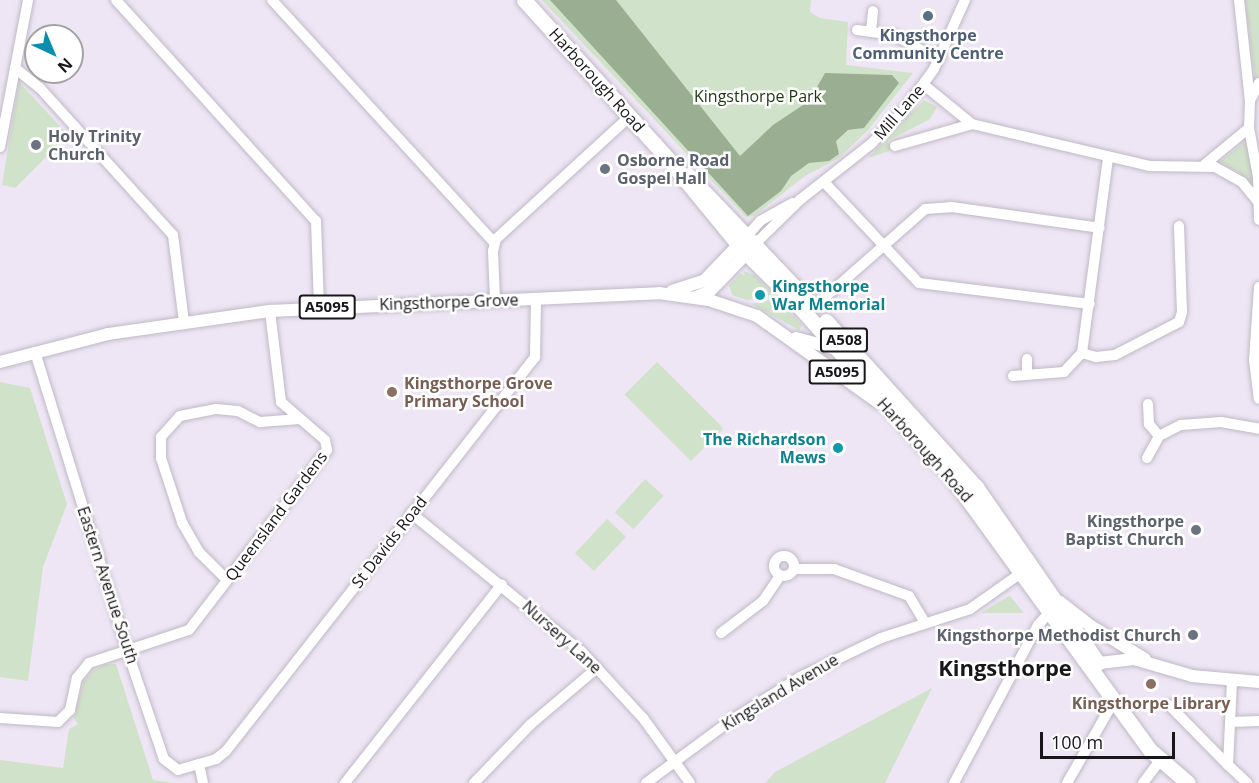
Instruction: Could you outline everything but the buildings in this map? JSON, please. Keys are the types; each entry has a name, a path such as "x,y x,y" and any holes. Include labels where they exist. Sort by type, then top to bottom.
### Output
{"highway":[{"name":"Harborough Road","path":"524,0 669,160 706,189 976,487 1050,615 1152,737 1160,757"},
{"name":"Harborough Road","path":"754,242 789,295 965,494 1026,570 1048,591 1114,701 1150,750 1160,757"},
{"name":"A508","path":"1160,757 1188,783"}],"main road":[{"name":"A5095","path":"659,293 698,284 754,242"},
{"path":"696,297 710,291 754,242"},
{"name":"Kingsthorpe Grove","path":"0,362 35,352 184,322 270,311 659,293 696,297 747,311 787,334 888,409"},
{"name":"Kingsthorpe Grove","path":"787,334 860,358"},
{"path":"1048,591 1091,626 1153,664"},
{"path":"1093,664 1127,659 1192,675 1232,681 1259,682"}],"street":[{"path":"0,147 28,0"},
{"path":"116,0 314,217 319,307"},
{"path":"272,0 494,242 495,299"},
{"name":"Mill Lane","path":"754,242 801,199 826,185 880,135 924,85 939,60 965,0"},
{"path":"1239,0 1250,101 1249,128 1256,160 1259,220"},
{"path":"871,31 873,10"},
{"path":"857,30 894,35 939,60"},
{"path":"15,68 40,87 173,235 184,322"},
{"path":"1250,101 1259,83"},
{"path":"924,85 972,124 1149,166 1204,165 1235,176 1258,202"},
{"path":"494,242 630,116"},
{"path":"895,146 972,124"},
{"path":"1204,165 1249,128"},
{"path":"1014,376 1064,372 1082,353 1108,157"},
{"path":"754,242 765,240 826,185 881,244 923,284 1090,304"},
{"path":"814,308 917,213 936,206 1100,228"},
{"path":"1082,353 1096,357 1115,355 1179,322 1182,312 1179,226"},
{"path":"1259,287 1254,360 1259,399"},
{"name":"St Davids Road","path":"199,764 226,751 535,357 536,298"},
{"path":"270,311 281,402 270,422"},
{"name":"Eastern Avenue South","path":"35,352 127,650 166,764 177,770 199,764"},
{"path":"1027,359 1027,374"},
{"name":"Queensland Gardens","path":"0,718 58,722 70,710 77,678 85,665 189,630 328,448 325,440 281,402"},
{"path":"1148,404 1149,424 1159,436"},
{"path":"227,580 199,552 182,522 161,458 160,437 180,416 216,409 270,422 300,419"},
{"path":"1147,458 1159,436 1181,425 1221,422 1259,429"},
{"name":"Nursery Lane","path":"411,513 502,584 597,668 676,760 690,783"},
{"path":"780,576 773,568 779,557 791,559 794,568"},
{"path":"721,633 763,601 780,576 790,574 794,568"},
{"path":"794,568 834,569 909,596 925,623"},
{"name":"Kingsland Avenue","path":"646,783 676,760 800,677 859,648 970,609 1026,570"},
{"path":"345,783 502,584"},
{"path":"954,783 1038,625 1050,615"},
{"path":"474,783 531,724 597,668"},
{"path":"1228,765 1232,681"},
{"path":"1067,783 1114,701"},
{"path":"1169,705 1247,783"},
{"path":"1230,722 1259,721"},
{"path":"1143,783 1160,757"},
{"path":"199,764 203,783"}],"green space":[{"name":"Kingsthorpe Park","path":"542,0 811,0 810,12 820,18 848,22 846,65 913,73 868,130 839,158 805,176 754,216 746,217"},
{"path":"550,0 616,0 740,156 773,125 809,101 825,73 892,75 899,83 864,128 848,130 836,141 839,154 829,161 809,163 791,176 781,191 748,216"},
{"path":"1245,0 1259,0 1259,75 1255,81"},
{"path":"19,82 68,135 15,188 2,185"},
{"path":"924,100 937,107 930,119 888,141 892,150 868,158"},
{"path":"1246,141 1252,159 1253,188 1238,172 1219,162"},
{"path":"743,271 755,275 767,288 762,294 768,288 776,296 747,300 732,295 729,285 740,274 745,275"},
{"path":"778,299 802,325 799,330 752,304"},
{"path":"657,362 723,428 691,461 624,395"},
{"path":"0,382 30,388 67,504 43,567 28,681 0,677"},
{"path":"645,479 664,496 633,529 615,512"},
{"path":"607,519 626,537 594,571 575,553"},
{"path":"1010,596 1024,613 981,613 1007,597"},
{"path":"105,664 116,664 153,780 174,783 0,783 0,760 63,768 69,729 78,724 74,718 83,683 91,672"},
{"path":"932,688 885,783 765,783 775,772"}],"place":[{"name":"Kingsthorpe Community Centre","path":"928,16"},
{"name":"Holy Trinity Church","path":"36,145"},
{"name":"Osborne Road Gospel Hall","path":"605,169"},
{"name":"Kingsthorpe War Memorial","path":"760,295"},
{"name":"Kingsthorpe Grove Primary School","path":"392,392"},
{"name":"The Richardson Mews","path":"838,448"},
{"name":"Kingsthorpe Baptist Church","path":"1196,530"},
{"name":"Kingsthorpe Methodist Church","path":"1193,635"},
{"name":"Kingsthorpe Library","path":"1151,684"}],"district":[{"name":"Kingsthorpe","path":"1005,668"}]}
